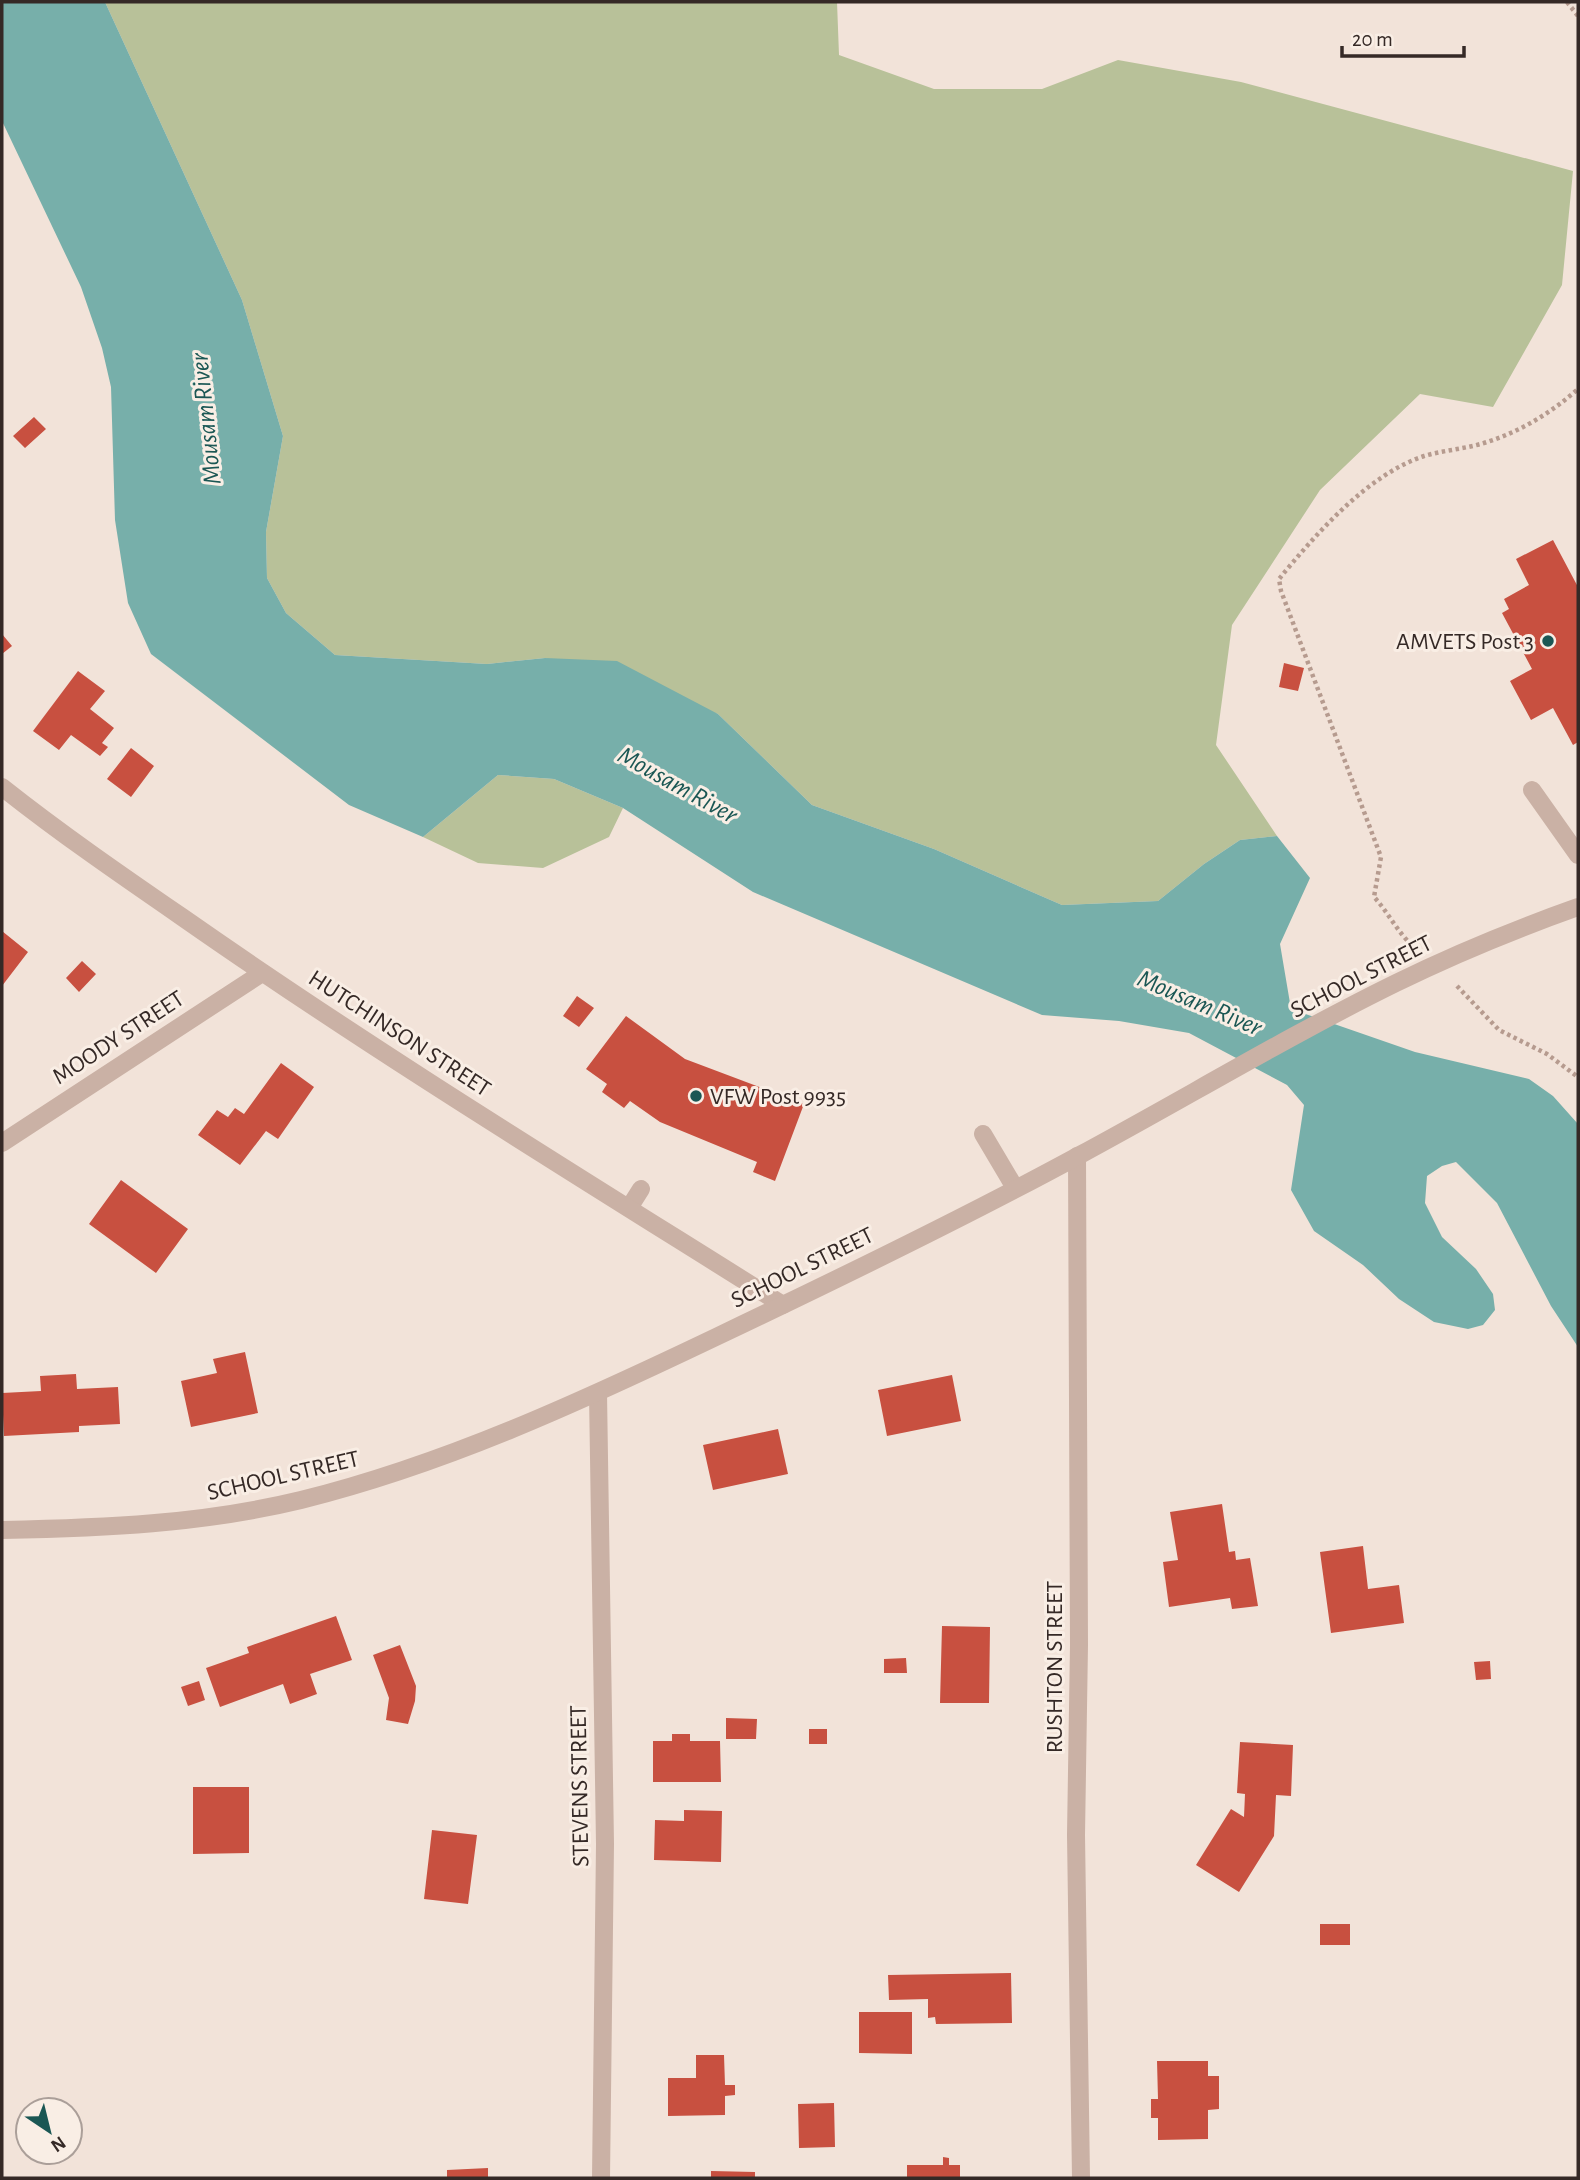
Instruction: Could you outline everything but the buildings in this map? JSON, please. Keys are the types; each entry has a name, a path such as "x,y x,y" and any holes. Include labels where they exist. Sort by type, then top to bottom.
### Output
{"street":[{"name":"HUTCHINSON STREET","path":"2,787 53,827 262,973 783,1305"},
{"path":"1532,790 1578,855"},
{"name":"SCHOOL STREET","path":"2,1530 150,1525 204,1518 298,1501 394,1474 457,1451 598,1393 783,1305 1077,1156 1396,983 1510,932 1578,907"},
{"name":"MOODY STREET","path":"2,1143 262,973"},
{"path":"983,1134 1015,1188"},
{"name":"RUSHTON STREET","path":"1077,1156 1079,1645 1076,1835 1081,2178"},
{"path":"629,1208 641,1189"},
{"name":"STEVENS STREET","path":"598,1393 606,1844 601,2178"}],"path":[{"path":"1567,2 1578,16"},
{"path":"1578,389 1526,427 1486,443 1423,456 1391,472 1346,506 1279,579 1281,591 1381,857 1374,897 1389,913 1404,938 1436,965 1499,1030 1547,1054 1578,1077"}],"green space":[{"path":"105,2 837,2 839,55 934,89 1042,89 1118,60 1241,82 1573,171 1562,285 1493,407 1420,394 1320,490 1232,625 1216,745 1277,836 1240,840 1204,864 1158,901 1062,905 934,849 812,805 718,714 545,658 487,664 335,655 286,613 267,578 266,532 283,436 242,300"},
{"path":"498,775 554,779 623,808 609,837 543,868 478,863 423,837"}],"water":[{"name":"Mousam River","path":"2,2 105,2 242,300 283,436 266,532 267,578 286,613 335,655 487,664 545,658 617,661 718,714 812,805 934,849 1062,905 1158,901 1204,864 1240,840 1277,836 1310,878 1280,944 1291,1009 1415,1052 1529,1079 1553,1096 1578,1124 1578,1347 1551,1306 1497,1203 1456,1162 1442,1166 1427,1176 1425,1203 1442,1237 1476,1269 1493,1294 1495,1310 1483,1325 1468,1329 1434,1322 1399,1299 1363,1265 1314,1231 1291,1190 1304,1105 1287,1085 1189,1033 1119,1021 1042,1015 753,892 623,808 554,779 498,775 423,837 349,805 151,654 128,603 115,520 111,387 102,348 81,287 2,121"}],"place":[{"name":"AMVETS Post 3","path":"1548,641"},
{"name":"VFW Post 9935","path":"696,1096"}]}
